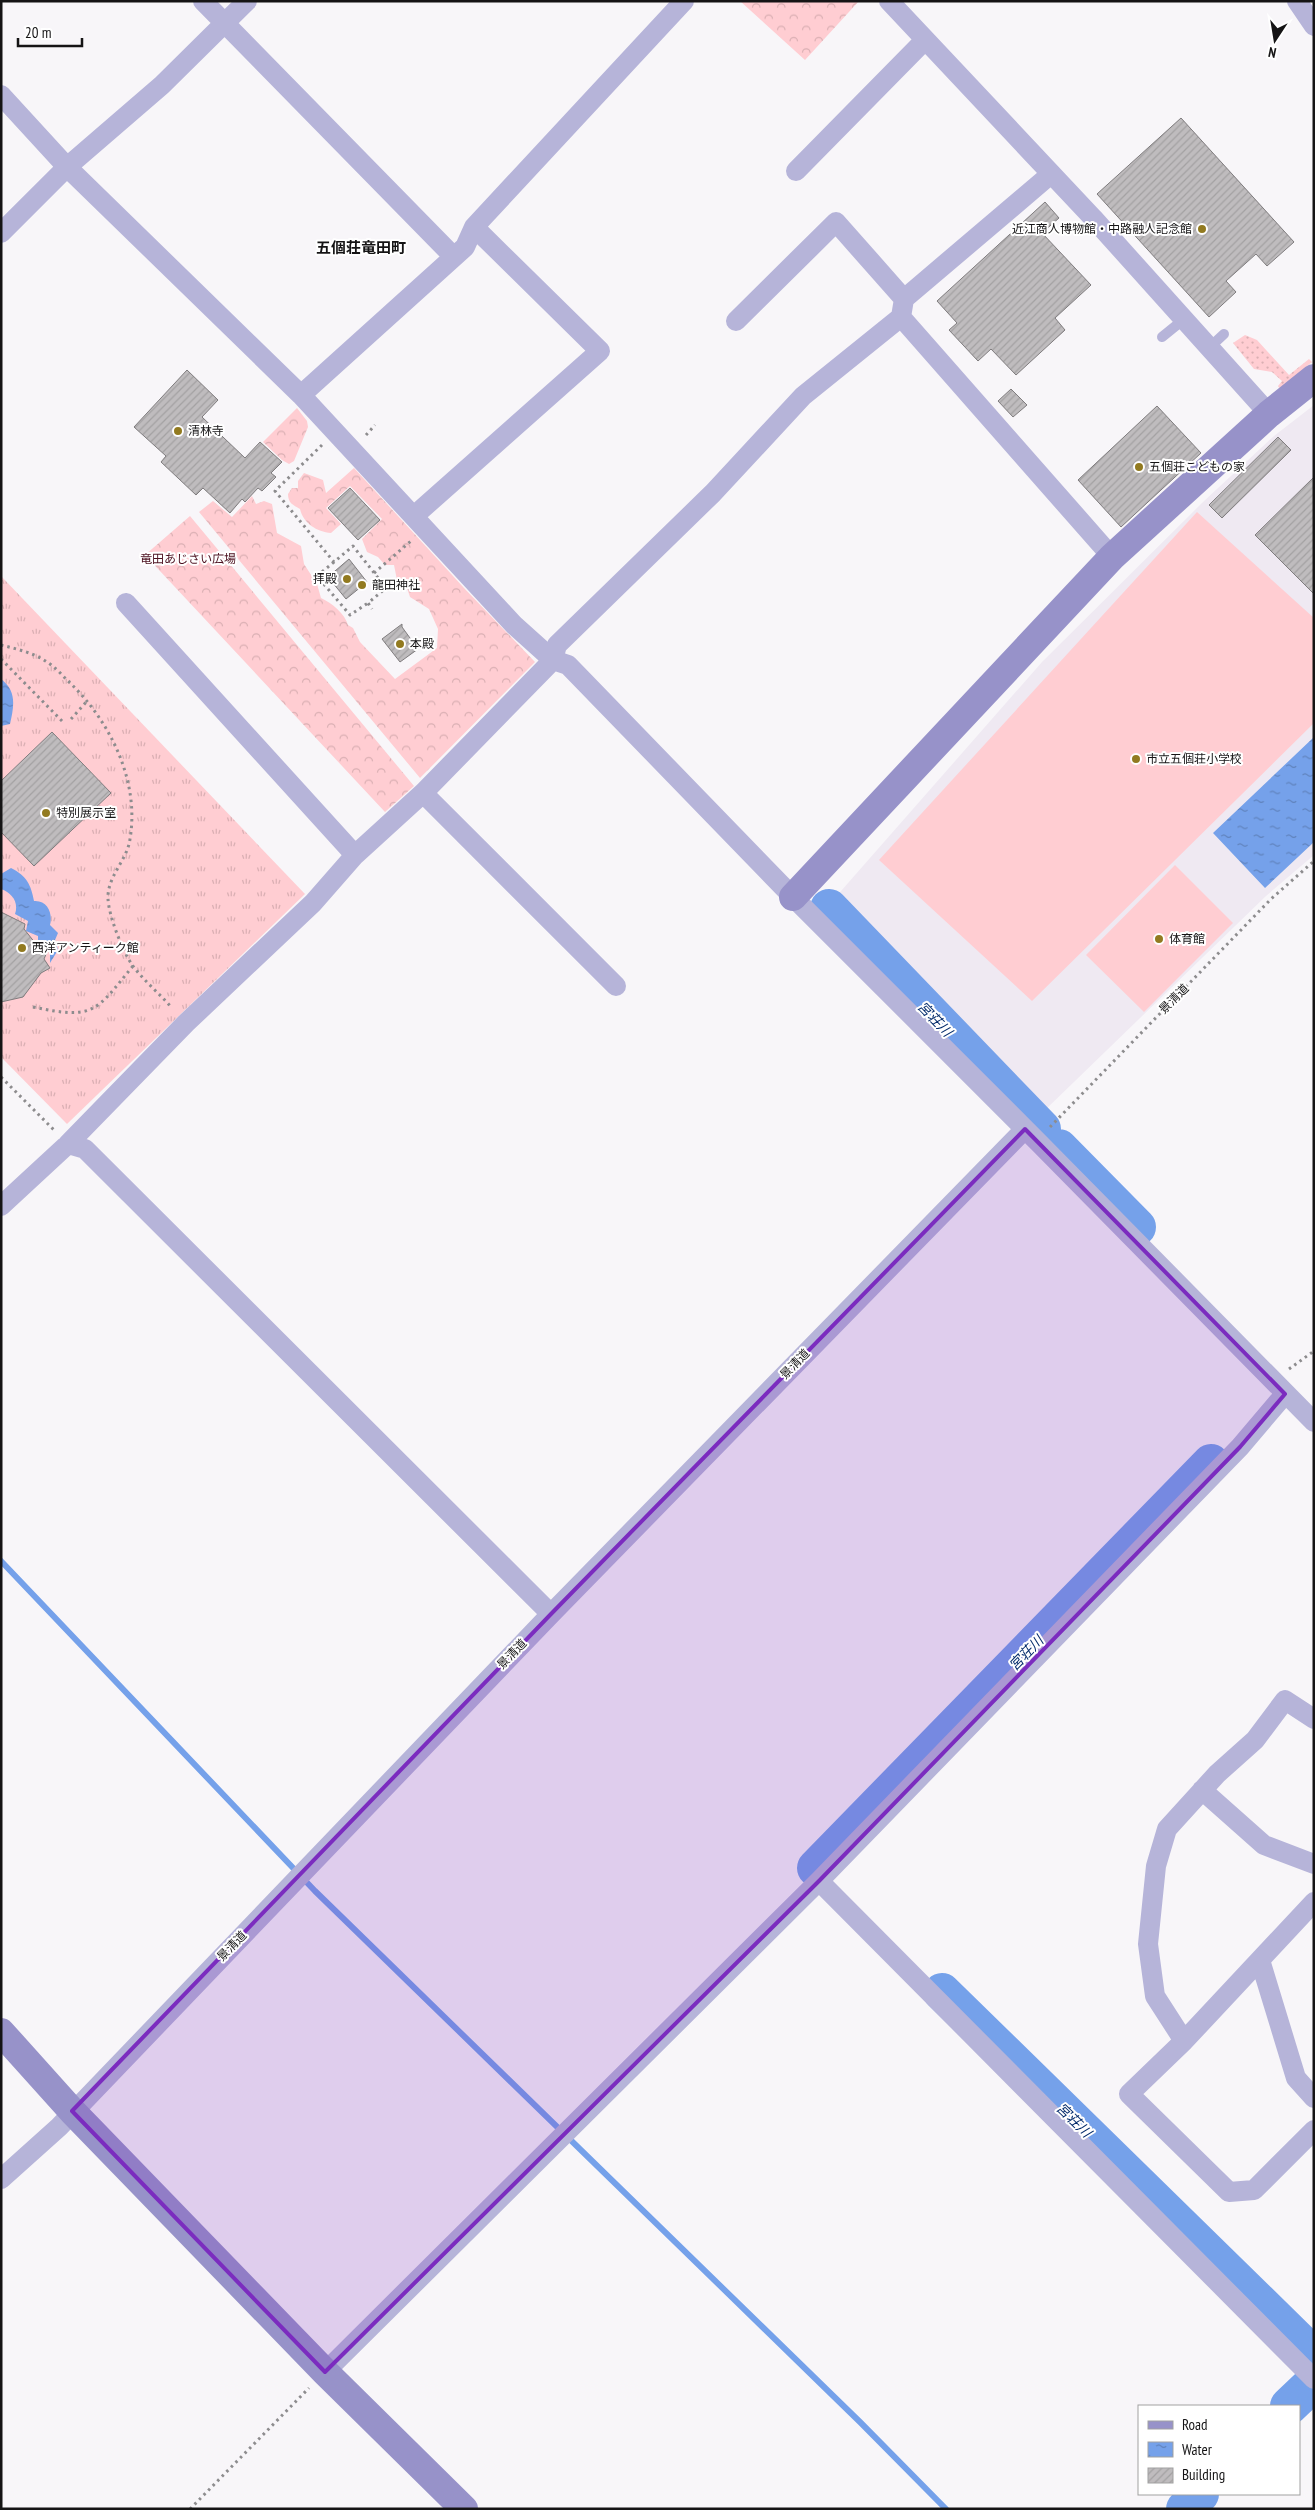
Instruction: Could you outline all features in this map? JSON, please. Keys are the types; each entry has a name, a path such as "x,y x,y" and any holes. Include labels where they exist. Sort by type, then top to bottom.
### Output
{"street":[{"path":"203,1 454,257"},
{"path":"1,233 67,167 162,85 246,1"},
{"path":"301,395 465,247 474,227 684,1"},
{"path":"889,1 924,41 1051,174 1183,320 1217,340 1269,414"},
{"path":"1298,1 1314,26"},
{"path":"796,171 924,41"},
{"path":"1,95 67,167 301,395 514,625 554,660 568,665 793,897 1314,1422"},
{"path":"1,1206 68,1144 186,1023 313,903 355,855 423,793 554,660 557,645 714,493 803,396 1051,174"},
{"path":"736,321 836,222 902,308 1112,557"},
{"path":"419,523 600,351 474,227"},
{"path":"793,897 1112,557 1269,414 1314,378"},
{"path":"126,603 355,855"},
{"path":"423,793 616,986"},
{"name":"景清道","path":"1,2179 59,2127 72,2111 551,1614 1032,1136"},
{"path":"68,1144 85,1149 551,1614"},
{"path":"325,2372 818,1881 1240,1447 1278,1387"},
{"path":"1184,2041 1155,1996 1148,1944 1156,1866 1167,1829 1202,1790 1255,1740 1285,1700 1314,1719"},
{"path":"1202,1790 1264,1845 1314,1864"},
{"path":"818,1881 1314,2380"},
{"path":"1314,1902 1184,2041 1130,2094 1229,2192 1254,2190 1314,2130"},
{"path":"1260,1960 1296,2078 1314,2098"},
{"path":"1,2032 72,2111 325,2372 464,2509"}],"lane":[{"path":"1162,337 1183,320"}],"path":[{"path":"360,441 376,425"},
{"path":"334,432 275,491 334,562"},
{"path":"374,573 419,523"},
{"path":"353,546 386,588 350,615 317,576 334,562 353,546"},
{"path":"368,602 372,609"},
{"path":"1,645 48,662 88,700 112,737 130,796 130,840 127,851 109,886 108,899 111,914 133,966 186,1023"},
{"path":"1,659 63,722"},
{"path":"71,719 88,700"},
{"name":"景清道","path":"1032,1136 1062,1113 1272,899 1314,861"},
{"path":"33,1007 72,1014 90,1011 105,999 133,966"},
{"path":"1,1077 68,1144"},
{"path":"1278,1387 1314,1351"},
{"path":"190,2509 325,2372"}],"highlighted area":[{"path":"1025,1129 1285,1394 1240,1447 819,1881 325,2372 72,2111 551,1614"}],"shaded area":[{"name":"市立五個荘小学校","path":"1314,405 1314,855 1266,896 1043,1112 834,899 1042,662 1203,502 1274,436"}],"green space":[{"path":"740,1 859,1 805,60"},
{"path":"1245,335 1257,340 1289,375 1309,359 1312,362 1280,389 1278,386 1282,381 1272,372 1254,369 1233,343"},
{"path":"297,408 307,421 308,427 294,461 289,464 263,442"},
{"path":"354,468 535,662 420,778 199,512 213,501 232,517 252,496 256,504 264,501 272,504 277,533 301,546 304,564 317,584 321,598 341,613 348,625 353,628 360,642 395,679 437,648 438,629 429,609 410,597 407,588 397,580 394,565 385,565 378,557 367,552 362,539 382,519 350,486 326,508 341,524 331,533 326,532 311,526 304,519 300,509 291,503 288,497 292,488 298,488 298,481 304,473 323,480 326,493"},
{"path":"1197,512 1314,618 1314,723 1032,1001 879,860"},
{"name":"竜田あじさい広場","path":"190,516 414,786 385,812 145,555"},
{"path":"1,576 305,894 67,1124 1,1057"},
{"name":"体育館","path":"1175,865 1233,923 1144,1012 1086,955"}],"water":[{"path":"1,679 12,694 13,711 10,724 1,726"},
{"path":"1314,737 1314,842 1265,888 1213,833"},
{"path":"11,868 25,878 34,901 39,901 46,905 50,912 50,925 58,933 55,940 58,950 50,963 50,947 38,941 38,936 26,931 28,921 15,914 14,898 1,889 1,874"}],"building":[{"path":"1181,118 1294,242 1267,266 1256,254 1226,281 1236,292 1209,317 1097,194"},
{"path":"1045,202 1059,218 1042,233 1091,285 1055,318 1065,330 1016,375 991,349 978,361 949,330 957,323 937,301"},
{"name":"清林寺","path":"187,370 218,400 202,417 245,458 260,442 282,462 271,473 276,477 262,491 258,488 245,502 242,499 230,513 203,488 196,495 161,462 166,456 134,427"},
{"path":"1011,389 1027,405 1013,417 998,401"},
{"name":"五個荘こどもの家","path":"1157,406 1201,453 1121,527 1078,480"},
{"path":"1278,437 1291,450 1222,518 1209,505"},
{"path":"1314,477 1314,594 1255,535"},
{"path":"350,488 380,520 358,540 328,508"},
{"name":"拝殿","path":"349,559 367,582 346,599 328,577"},
{"name":"本殿","path":"402,624 402,627 418,649 400,662 382,639"},
{"name":"特別展示室","path":"52,732 111,793 34,866 1,832 1,781"},
{"name":"西洋アンティーク館","path":"1,912 25,924 24,929 36,944 47,952 44,959 50,968 41,973 23,997 1,1002"}],"waterway":[{"name":"宮荘川","path":"829,908 1042,1129"},
{"name":"宮荘川","path":"1059,1148 1137,1227"},
{"name":"宮荘川","path":"816,1868 1211,1463"},
{"path":"1,1561 315,1891 860,2422 946,2509"},
{"name":"宮荘川","path":"942,1992 1314,2356"},
{"name":"宮荘川","path":"1290,2405 1309,2387"},
{"name":"宮荘川","path":"1185,2509 1199,2495"}],"place":[{"name":"近江商人博物館・中路融人記念館","path":"1202,229"},
{"name":"清林寺","path":"178,431"},
{"name":"五個荘こどもの家","path":"1139,467"},
{"name":"拝殿","path":"347,579"},
{"name":"龍田神社","path":"362,585"},
{"name":"本殿","path":"400,644"},
{"name":"市立五個荘小学校","path":"1136,759"},
{"name":"特別展示室","path":"46,813"},
{"name":"体育館","path":"1159,939"},
{"name":"西洋アンティーク館","path":"22,948"}],"district":[{"name":"五個荘竜田町","path":"361,248"}]}
